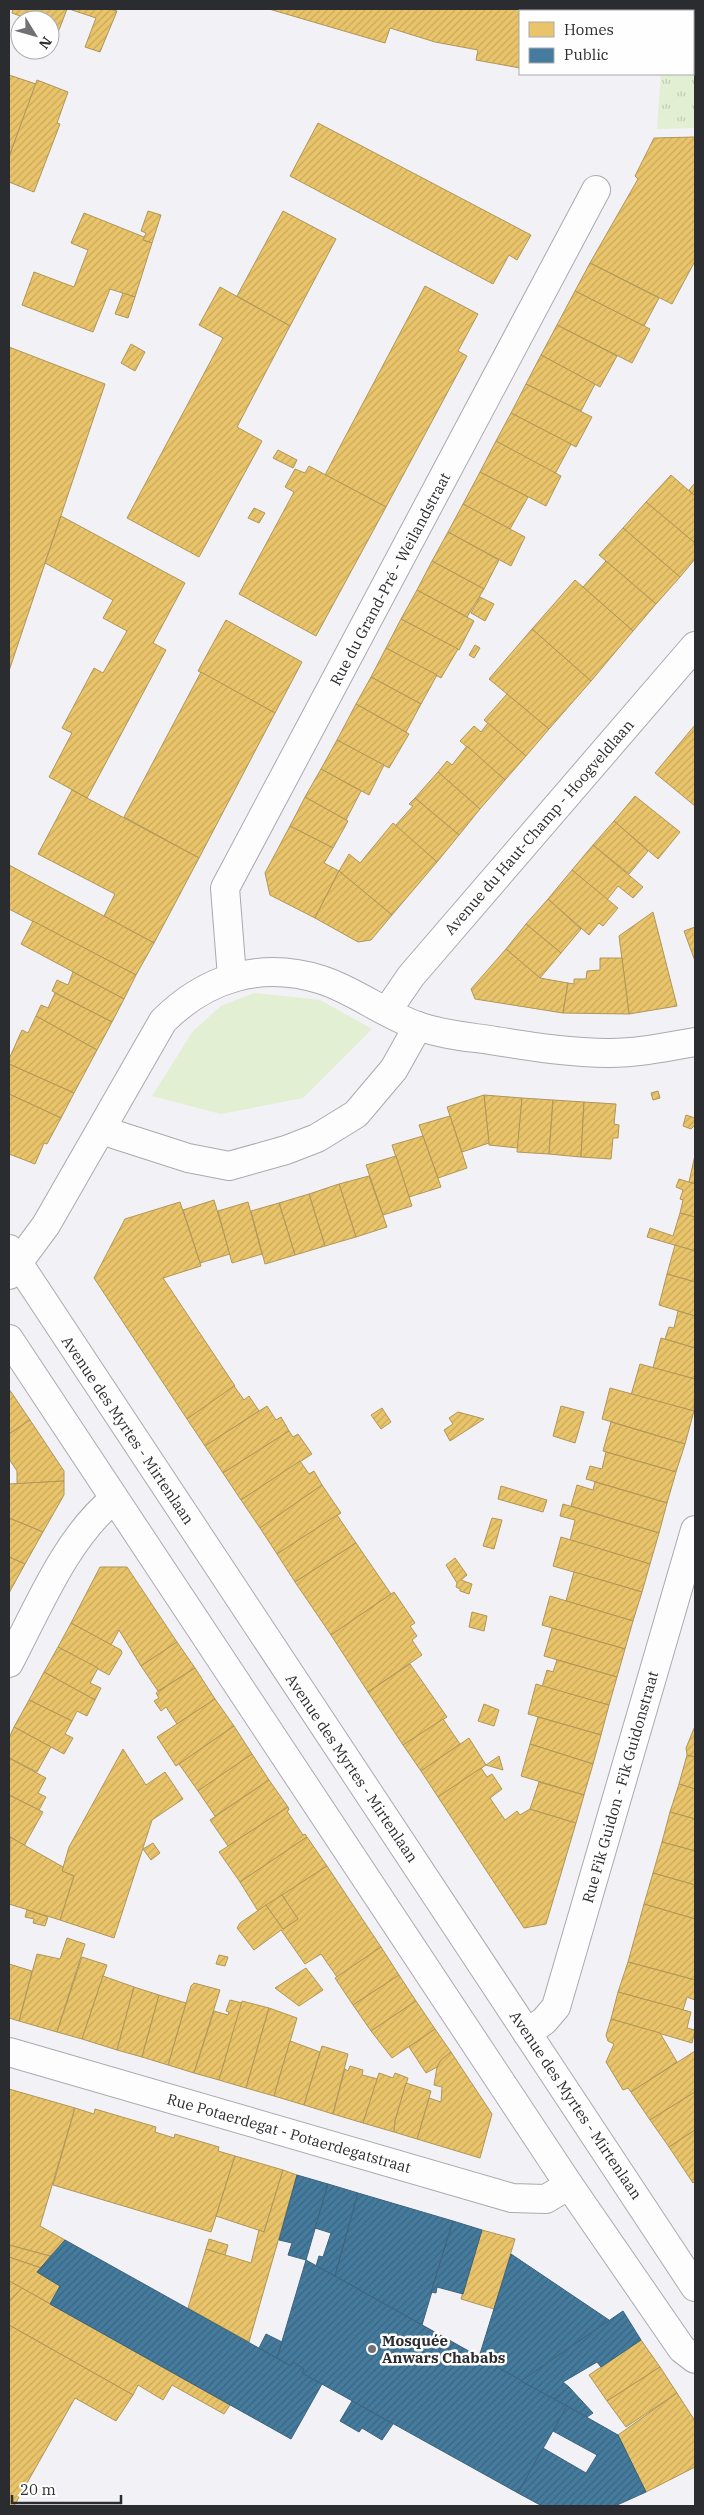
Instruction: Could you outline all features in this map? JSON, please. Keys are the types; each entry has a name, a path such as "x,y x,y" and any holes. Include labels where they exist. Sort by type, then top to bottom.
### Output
{"street":[{"name":"Rue du Grand-Pré - Weilandstraat","path":"232,977 226,888 596,190"},
{"name":"Avenue du Haut-Champ - Hoogveldlaan","path":"387,1011 411,976 695,646"},
{"path":"12,1262 46,1225 163,1021 182,1002 203,989 232,977 258,972 284,972 323,980 418,1026 470,1037 564,1051 610,1054 695,1042"},
{"path":"101,1130 188,1158 229,1166 286,1150 317,1138 356,1114 394,1069 418,1026"},
{"name":"Avenue des Myrtes - Mirtenlaan","path":"12,1262 695,2286"},
{"path":"9,1339 569,2186 682,2349 695,2359"},
{"path":"9,1663 66,1556 95,1514 114,1499"},
{"name":"Rue Fik Guidon - Fik Guidonstraat","path":"527,2032 544,2021 556,2007 695,1530"},
{"name":"Rue Potaerdegat - Potaerdegatstraat","path":"9,2052 512,2198 546,2199 569,2186"}],"green space":[{"path":"695,9 695,128 657,129 661,75 694,75 694,10 667,10"},
{"path":"254,993 320,1000 372,1029 303,1098 221,1114 152,1096 193,1031 221,1006"}],"building: Homes":[{"path":"9,9 67,9 60,27 60,10"},
{"path":"69,9 109,9 117,11 100,52 85,47 96,18"},
{"path":"269,9 562,9 519,10 519,68 476,60 478,50 435,42 390,28 385,43"},
{"path":"9,75 36,84 9,157"},
{"path":"37,80 68,92 57,123 60,124 34,192 9,182 9,157"},
{"path":"318,123 531,235 517,260 509,255 493,284 290,176"},
{"path":"695,137 695,261 672,304 590,263 638,179 635,176 654,138"},
{"path":"148,211 161,215 152,243 143,240 146,233 141,231"},
{"path":"283,211 336,239 290,326 237,296"},
{"path":"84,213 144,237 143,240 152,243 135,297 110,289 93,332 22,305 34,272 74,287 88,250 71,243"},
{"path":"590,263 659,298 644,326 575,291"},
{"path":"425,286 478,314 458,351 467,356 386,507 325,475"},
{"path":"220,287 290,326 237,427 262,441 199,557 127,518 223,338 199,325"},
{"path":"575,291 650,329 632,363 557,325"},
{"path":"123,293 135,297 128,318 115,314"},
{"path":"557,325 617,356 600,387 541,355"},
{"path":"131,344 145,352 135,371 121,363"},
{"path":"9,347 105,384 9,671"},
{"path":"541,355 595,384 581,411 526,384"},
{"path":"526,384 592,417 576,447 511,413"},
{"path":"511,413 571,444 555,474 496,441"},
{"path":"496,441 561,476 546,506 480,472"},
{"path":"278,450 297,460 293,468 273,458"},
{"path":"309,466 386,507 316,636 239,594 294,492 285,487 295,469 305,473"},
{"path":"480,472 528,497 510,529 463,504"},
{"path":"671,475 695,496 695,543 646,502"},
{"path":"695,483 695,496 689,490"},
{"path":"646,502 695,543 695,559 680,577 623,528"},
{"path":"463,504 525,537 511,566 448,532"},
{"path":"254,508 265,513 259,523 248,518"},
{"path":"61,516 185,583 153,643 166,650 87,798 49,777 72,733 62,728 94,668 103,673 127,631 103,618 113,600 45,563"},
{"path":"623,528 680,577 656,604 599,555"},
{"path":"448,532 499,560 484,589 432,561"},
{"path":"432,561 484,589 467,617 417,590"},
{"path":"606,561 656,604 633,631 583,587"},
{"path":"575,580 633,631 591,681 532,629"},
{"path":"417,590 474,621 459,650 401,619"},
{"path":"480,597 494,604 485,621 471,613"},
{"path":"401,619 458,649 441,678 386,648"},
{"path":"226,620 302,662 275,713 198,671"},
{"path":"532,629 591,681 549,729 489,679"},
{"path":"475,645 480,648 474,658 469,655"},
{"path":"386,648 437,675 421,704 371,677"},
{"path":"201,672 275,713 199,858 124,817"},
{"path":"371,677 421,704 406,732 356,704"},
{"path":"507,694 549,729 526,756 484,720"},
{"path":"356,704 409,734 389,768 337,740"},
{"path":"488,723 526,756 505,780 460,741 474,726 481,732"},
{"path":"695,725 695,806 655,773"},
{"path":"337,740 384,765 369,795 321,769"},
{"path":"467,746 505,780 480,809 438,772 447,761 452,765"},
{"path":"321,769 361,791 346,820 305,797"},
{"path":"438,772 480,809 459,835 415,798"},
{"path":"72,790 199,858 154,943 104,916 115,894 38,854"},
{"path":"635,796 680,832 658,859 614,821"},
{"path":"305,797 348,821 333,848 290,826"},
{"path":"415,798 459,835 437,862 395,826 413,806 409,804"},
{"path":"614,821 648,851 629,874 593,845"},
{"path":"393,823 437,862 392,915 339,871 349,854 360,863"},
{"path":"290,826 333,848 324,863 339,871 315,918 270,895 265,873"},
{"path":"593,845 643,887 633,898 618,886 607,900 572,870"},
{"path":"9,865 154,943 136,975 9,909"},
{"path":"572,870 618,908 603,926 599,923 589,935 548,899"},
{"path":"339,871 392,915 371,940 358,942 315,918"},
{"path":"548,899 581,929 561,953 526,924"},
{"path":"653,912 677,1006 629,1014 619,936"},
{"path":"33,921 136,975 124,999 21,944"},
{"path":"526,924 561,953 540,978 506,949"},
{"path":"695,927 695,961 684,931"},
{"path":"506,949 540,978 568,983 563,1013 475,999 471,989"},
{"path":"600,958 622,958 629,1014 563,1013 568,983 574,984 574,979 586,979 587,971 600,970"},
{"path":"73,972 124,999 112,1022 52,991 57,980 68,985"},
{"path":"55,993 112,1022 97,1050 36,1016 41,1005 48,1008"},
{"path":"36,1016 97,1050 74,1093 9,1064 9,1059 22,1030 28,1033"},
{"path":"9,1064 74,1093 61,1118 9,1094"},
{"path":"658,1091 660,1098 653,1100 651,1093"},
{"path":"9,1094 61,1118 47,1144 44,1143 35,1164 9,1154"},
{"path":"484,1095 522,1098 518,1148 489,1145"},
{"path":"484,1095 489,1143 462,1152 447,1107"},
{"path":"522,1098 553,1100 549,1154 517,1152"},
{"path":"553,1100 584,1102 581,1157 549,1154"},
{"path":"584,1102 616,1104 614,1124 619,1125 618,1138 613,1138 611,1159 581,1157"},
{"path":"686,1115 695,1118 695,1125 691,1129 683,1126"},
{"path":"450,1116 467,1168 438,1178 419,1125"},
{"path":"423,1136 441,1187 409,1197 392,1145"},
{"path":"695,1155 695,1184 689,1182"},
{"path":"396,1156 412,1206 383,1215 366,1165"},
{"path":"369,1176 387,1227 356,1237 339,1184"},
{"path":"679,1179 695,1184 695,1217 680,1213 683,1200 680,1199 683,1190 676,1187"},
{"path":"339,1184 356,1237 325,1246 309,1194"},
{"path":"309,1194 325,1246 295,1255 279,1203"},
{"path":"214,1200 230,1254 200,1263 183,1210"},
{"path":"180,1202 201,1266 163,1278 235,1386 187,1419 94,1278 125,1219"},
{"path":"248,1202 262,1254 232,1263 218,1211"},
{"path":"279,1203 295,1255 265,1264 251,1211"},
{"path":"680,1213 695,1217 695,1251 647,1237 650,1228 673,1236"},
{"path":"675,1245 695,1251 695,1282 667,1274"},
{"path":"667,1274 695,1282 695,1316 659,1305"},
{"path":"678,1311 695,1316 695,1348 665,1339 669,1327 674,1328"},
{"path":"661,1338 695,1348 695,1379 653,1368"},
{"path":"640,1364 695,1379 694,1411 631,1395"},
{"path":"234,1386 244,1400 249,1396 259,1411 205,1446 187,1419"},
{"path":"610,1388 694,1411 685,1444 602,1419"},
{"path":"9,1389 30,1420 9,1434"},
{"path":"267,1406 276,1420 281,1417 289,1431 223,1473 205,1446"},
{"path":"561,1406 584,1412 575,1443 553,1436"},
{"path":"382,1408 391,1422 381,1429 371,1415"},
{"path":"458,1412 484,1419 450,1441 444,1430 453,1424 449,1418"},
{"path":"30,1420 64,1471 64,1481 17,1484 17,1471 9,1459 9,1434"},
{"path":"611,1422 685,1444 676,1472 603,1451"},
{"path":"289,1431 293,1437 298,1434 312,1454 241,1500 223,1473"},
{"path":"606,1452 676,1472 667,1503 586,1479 590,1466 602,1469"},
{"path":"300,1461 309,1474 314,1471 322,1485 260,1528 241,1500"},
{"path":"64,1481 64,1495 43,1532 9,1518 9,1484"},
{"path":"595,1482 667,1503 659,1533 571,1506 577,1485 593,1490"},
{"path":"322,1485 341,1513 277,1554 260,1528"},
{"path":"501,1486 547,1500 543,1512 498,1499"},
{"path":"563,1504 659,1533 650,1564 570,1540 575,1520 560,1516"},
{"path":"337,1515 356,1543 295,1582 277,1554"},
{"path":"9,1518 43,1532 25,1564 9,1557"},
{"path":"492,1518 502,1520 494,1549 483,1546"},
{"path":"561,1537 650,1564 642,1592 553,1566"},
{"path":"356,1543 391,1594 331,1635 295,1582"},
{"path":"9,1557 25,1564 9,1593"},
{"path":"455,1558 467,1575 461,1580 472,1584 469,1594 460,1591 456,1587 457,1583 446,1565"},
{"path":"100,1567 127,1567 177,1642 141,1666 119,1630 111,1645 71,1623"},
{"path":"574,1572 642,1592 633,1621 566,1601"},
{"path":"394,1592 415,1623 410,1626 417,1636 412,1640 422,1655 368,1692 331,1635"},
{"path":"550,1596 633,1621 625,1649 542,1625"},
{"path":"472,1612 487,1616 484,1631 469,1627"},
{"path":"71,1623 121,1650 122,1653 109,1675 58,1647"},
{"path":"552,1628 625,1649 617,1677 544,1656"},
{"path":"177,1642 195,1668 158,1691 141,1666"},
{"path":"58,1647 98,1668 90,1683 101,1688 95,1700 44,1672"},
{"path":"557,1660 617,1677 609,1705 542,1687 547,1670 553,1672"},
{"path":"410,1664 447,1717 403,1745 368,1692"},
{"path":"195,1668 215,1699 177,1724 166,1707 161,1711 154,1701 159,1698 156,1693"},
{"path":"44,1672 95,1700 87,1716 77,1711 72,1721 29,1700"},
{"path":"536,1684 609,1705 601,1735 528,1714"},
{"path":"215,1699 234,1726 176,1766 157,1737"},
{"path":"29,1700 72,1721 65,1734 73,1738 64,1754 14,1727"},
{"path":"484,1704 499,1710 494,1726 478,1721"},
{"path":"538,1717 601,1735 593,1764 530,1744"},
{"path":"443,1719 460,1744 421,1771 403,1745"},
{"path":"234,1726 252,1754 198,1791 179,1764"},
{"path":"695,1726 695,1757 687,1755 686,1748"},
{"path":"14,1727 51,1747 37,1772 9,1758 9,1738"},
{"path":"469,1738 486,1765 438,1797 421,1771"},
{"path":"530,1744 593,1764 584,1795 521,1776"},
{"path":"123,1749 146,1785 165,1772 183,1799 152,1820 114,1938 60,1920 74,1876 62,1871 69,1847"},
{"path":"252,1754 269,1780 215,1816 198,1791"},
{"path":"687,1755 695,1757 695,1789 679,1784"},
{"path":"499,1756 503,1770 486,1765"},
{"path":"9,1758 46,1778 38,1793 46,1797 39,1810 9,1795"},
{"path":"481,1768 487,1777 492,1774 502,1789 490,1798 505,1820 517,1811 520,1815 530,1809 576,1823 546,1924 524,1928 438,1797"},
{"path":"269,1780 288,1807 228,1846 210,1820"},
{"path":"539,1782 584,1795 576,1823 530,1809"},
{"path":"679,1784 695,1789 695,1819 670,1812"},
{"path":"9,1795 43,1812 24,1846 9,1836"},
{"path":"288,1807 289,1810 287,1811 303,1835 305,1834 307,1837 240,1882 219,1852"},
{"path":"670,1812 695,1819 695,1851 662,1842"},
{"path":"10,1837 63,1867 62,1871 74,1876 60,1920 9,1904"},
{"path":"307,1837 327,1866 258,1911 240,1882"},
{"path":"662,1842 695,1851 695,1885 653,1873"},
{"path":"153,1843 160,1853 151,1860 143,1849"},
{"path":"327,1866 381,1947 337,1977 321,1954 305,1964 281,1930 254,1950 237,1928 240,1923 266,1905 283,1929 298,1919 282,1895"},
{"path":"653,1873 695,1885 695,1919 644,1904"},
{"path":"282,1895 298,1919 283,1929 266,1905"},
{"path":"644,1904 695,1919 695,1980 628,1962"},
{"path":"27,1910 48,1917 45,1926 33,1923 34,1919 25,1917"},
{"path":"67,1938 85,1944 57,2032 19,2021 37,1954 60,1959"},
{"path":"381,1947 399,1975 353,2005 335,1978"},
{"path":"219,1955 228,1957 225,1966 216,1964"},
{"path":"82,1957 107,1965 82,2039 57,2032"},
{"path":"628,1962 695,1980 695,2000 687,1997 683,2010 618,1992"},
{"path":"9,1964 32,1971 19,2021 9,2018"},
{"path":"306,1968 323,1990 299,2006 275,1988"},
{"path":"399,1975 416,2001 371,2031 353,2005"},
{"path":"103,1976 134,1987 117,2050 82,2039"},
{"path":"194,1983 220,1990 194,2073 168,2065 191,1986"},
{"path":"134,1987 159,1995 142,2057 117,2050"},
{"path":"618,1992 691,2012 687,2028 695,2030 692,2043 611,2019"},
{"path":"159,1995 186,2003 168,2065 142,2057"},
{"path":"230,2000 242,2003 219,2080 194,2073 214,2011 228,2015 229,2012 226,2011"},
{"path":"242,2001 269,2008 246,2088 219,2080"},
{"path":"416,2001 435,2029 392,2058 371,2031"},
{"path":"269,2008 297,2018 274,2096 246,2088"},
{"path":"611,2019 660,2033 677,2062 631,2092 628,2088 623,2090 606,2062 614,2044 608,2041 606,2035"},
{"path":"435,2029 451,2052 441,2060 437,2067 426,2073 409,2047"},
{"path":"290,2041 320,2052 304,2105 274,2096"},
{"path":"322,2046 348,2054 333,2114 304,2105"},
{"path":"695,2051 695,2092 650,2120 631,2092"},
{"path":"451,2052 492,2114 480,2158 417,2139 429,2098 441,2102 442,2087 434,2085 437,2067 441,2060"},
{"path":"350,2066 363,2070 362,2075 378,2079 363,2123 333,2114 345,2069 348,2071"},
{"path":"379,2073 393,2078 395,2073 408,2078 395,2121 394,2132 363,2123"},
{"path":"406,2083 431,2091 417,2139 394,2132 395,2121"},
{"path":"9,2089 75,2108 40,2226 65,2240 50,2256 9,2245"},
{"path":"695,2092 695,2130 669,2147 650,2120"},
{"path":"75,2108 94,2114 95,2109 156,2127 155,2132 174,2138 175,2134 219,2147 218,2151 235,2156 211,2232 53,2185"},
{"path":"695,2130 695,2181 693,2183 669,2147"},
{"path":"235,2156 283,2170 264,2232 216,2216"},
{"path":"283,2170 297,2175 249,2342 188,2308 206,2249 251,2263 259,2230 264,2232"},
{"path":"482,2230 515,2239 494,2309 461,2299"},
{"path":"209,2239 228,2245 225,2255 206,2249"},
{"path":"9,2245 50,2256 41,2268 9,2257"},
{"path":"9,2257 41,2268 37,2272 60,2286 50,2304 9,2281"},
{"path":"9,2281 22,2288 9,2302"},
{"path":"22,2288 230,2405 224,2414 172,2385 163,2400 138,2385 133,2395 9,2325 9,2302"},
{"path":"9,2325 133,2395 116,2421 75,2398 14,2506 9,2506"},
{"path":"641,2340 660,2367 607,2401 589,2375"},
{"path":"660,2367 677,2393 626,2427 607,2401"},
{"path":"677,2393 695,2421 695,2467 646,2492 618,2435"}],"building: Public":[{"path":"297,2175 328,2184 306,2260 288,2255 292,2243 279,2240"},
{"path":"328,2184 358,2193 335,2276 316,2266 319,2256 323,2257 331,2233 315,2228"},
{"path":"358,2193 453,2221 422,2325 335,2276"},
{"path":"453,2221 482,2230 463,2294 437,2287 436,2293 431,2292"},
{"path":"65,2240 291,2366 294,2362 304,2369 302,2373 322,2384 291,2439 50,2304 60,2286 37,2272"},
{"path":"511,2254 609,2320 521,2381 479,2357"},
{"name":"Mosquée Anwars Chababs","path":"306,2260 567,2406 518,2493 302,2373 304,2369 294,2362 291,2366 277,2358"},
{"path":"623,2311 641,2340 601,2367 597,2362 563,2382 569,2387 554,2399 521,2381"},
{"path":"266,2334 282,2342 277,2358 259,2348"},
{"path":"569,2387 593,2413 587,2417 554,2399"},
{"path":"352,2401 393,2424 382,2440 362,2428 359,2432 340,2421"},
{"path":"567,2406 618,2435 646,2492 615,2506 542,2506 518,2493 543,2448 586,2473 597,2455 553,2431"}],"place":[{"name":"Mosquée Anwars Chababs","path":"372,2349"}]}
